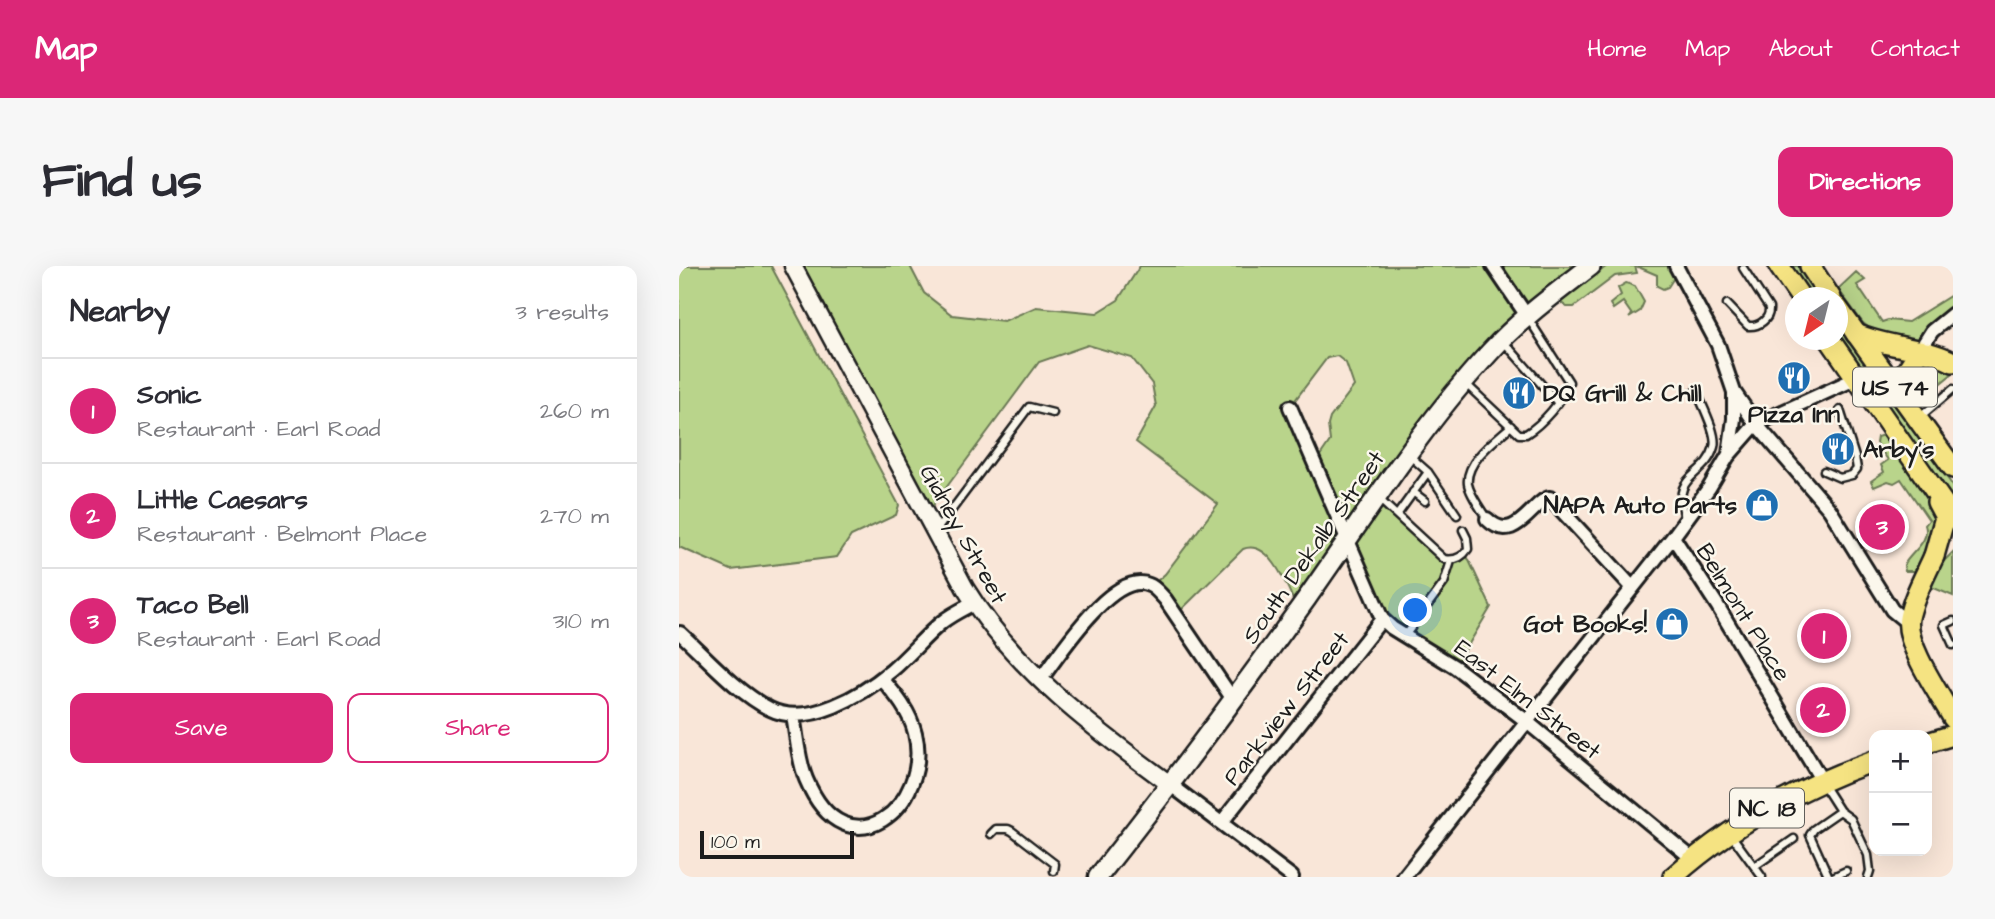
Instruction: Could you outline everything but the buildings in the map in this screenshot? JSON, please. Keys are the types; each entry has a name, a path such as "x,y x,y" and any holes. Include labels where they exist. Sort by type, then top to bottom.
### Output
{"main road":[{"name":"South Dekalb Street","path":"1098,877 1234,702 1464,381 1527,316 1591,266"},
{"path":"1779,266 1793,287"},
{"path":"1810,266 1824,287"},
{"name":"US 74","path":"1848,323 1953,468"},
{"path":"1856,334 1878,343 1920,350 1953,362"},
{"name":"US 74","path":"1838,350 1953,517"},
{"path":"1901,395 1903,376 1920,350"},
{"path":"1937,495 1936,502 1945,517 1934,556 1919,588 1908,623 1915,647 1953,718"},
{"path":"1934,556 1953,543"},
{"path":"1932,741 1953,735"},
{"name":"NC 18","path":"1673,877 1729,832 1771,806 1822,781 1869,763"}],"street":[{"name":"Gidney Street","path":"793,266 974,603 1002,640 1040,680 1089,722 1292,877"},
{"path":"1493,266 1527,316"},
{"path":"1676,266 1718,345 1730,376 1734,392 1734,419 1726,461"},
{"path":"1920,350 1932,331 1953,314"},
{"path":"1404,877 1686,519 1726,461 1756,424 1857,378"},
{"path":"1734,392 1756,424 1830,510 1892,610 1908,623"},
{"path":"1290,407 1382,619"},
{"path":"1487,519 1494,525 1516,525 1544,499 1551,498 1632,587"},
{"name":"Belmont Place","path":"1672,537 1717,605 1822,781"},
{"path":"1040,680 1097,607 1122,589 1143,583 1151,586 1165,599 1234,702"},
{"path":"680,633 757,701 770,709 793,716 805,716 823,710 882,679 939,625 974,603"},
{"name":"East Elm Street","path":"1382,619 1455,667 1528,722 1693,859"},
{"name":"Parkview Street","path":"1222,822 1382,619"},
{"path":"793,716 803,770 823,808 835,819 849,826 859,828 878,824 894,811 905,795 914,774 918,752 915,731 907,712 882,679"}],"lane":[{"path":"1727,304 1751,327 1763,322 1769,314 1769,308 1743,268"},
{"path":"1464,381 1519,433 1526,434 1540,423 1569,382 1527,316"},
{"path":"1502,340 1557,402"},
{"path":"1918,418 1953,389"},
{"path":"1686,519 1680,495 1708,458 1715,438 1696,390"},
{"path":"935,532 1029,407 1053,413"},
{"path":"1824,471 1840,478 1852,475 1857,468 1840,410"},
{"path":"1487,519 1469,487 1469,477 1473,464 1511,426"},
{"path":"1409,455 1428,472 1457,515"},
{"path":"1708,458 1726,461"},
{"path":"1397,515 1428,472"},
{"path":"1413,492 1425,501"},
{"path":"1378,498 1439,557 1451,561 1459,558 1468,549 1467,538 1462,530"},
{"path":"1405,636 1444,583 1451,561"},
{"path":"1953,621 1944,625 1953,645"},
{"path":"1822,781 1840,811 1851,820 1868,860 1869,874"},
{"path":"1840,811 1814,829 1810,835 1831,877 1846,871"},
{"path":"991,834 996,829 1012,831 1055,864 1054,872"},
{"path":"1729,832 1762,877"},
{"path":"1755,866 1794,839"},
{"path":"1859,865 1868,860"}],"green space":[{"path":"679,266 771,266 899,505 896,515 851,536 837,557 731,570 679,547"},
{"path":"793,266 910,266 924,293 952,315 1004,321 1036,307 1097,313 1118,300 1140,266 1591,266 1527,316 1378,498 1444,559 1466,554 1491,607 1455,667 1392,628 1348,541 1298,611 1278,568 1262,551 1253,548 1243,549 1176,615 1151,586 1165,574 1218,504 1136,442 1156,406 1152,384 1132,358 1088,345 1039,362 926,515","holes":["1337,356 1346,363 1354,386 1330,418 1330,441 1315,463 1290,407 1327,358"]},
{"path":"1607,266 1635,266 1637,273 1615,276 1574,307 1567,307 1560,302"},
{"path":"1636,266 1669,266 1675,276 1668,287 1663,289 1657,286 1657,275"},
{"path":"1788,266 1798,266 1812,287 1802,287"},
{"path":"1856,272 1865,280 1857,285 1882,322 1908,322 1953,294 1953,308 1911,343 1873,331 1863,323 1848,303 1848,287 1840,287"},
{"path":"1626,283 1635,286 1644,302 1640,311 1629,318 1632,315 1623,302 1613,309 1610,304 1621,295 1618,288"},
{"path":"1848,339 1953,486 1953,499 1847,350"},
{"path":"1934,360 1953,367 1953,373 1920,400 1913,387 1913,375 1920,366"},
{"path":"1877,437 1888,437 1936,507 1935,535 1916,571 1905,571 1904,565 1923,542 1925,525 1929,520 1901,479 1874,487 1871,481 1884,472 1881,465 1888,460 1876,443"},
{"path":"1953,552 1953,596 1929,586 1938,567"}],"place":[{"name":"Pizza Inn","path":"1794,378"},
{"name":"DQ Grill & Chill","path":"1519,393"},
{"name":"Arby's","path":"1838,449"},
{"name":"NAPA Auto Parts","path":"1762,505"},
{"name":"Taco Bell","path":"1882,527"},
{"name":"Got Books!","path":"1672,624"},
{"name":"Sonic","path":"1824,636"},
{"name":"Little Caesars","path":"1823,710"}]}
